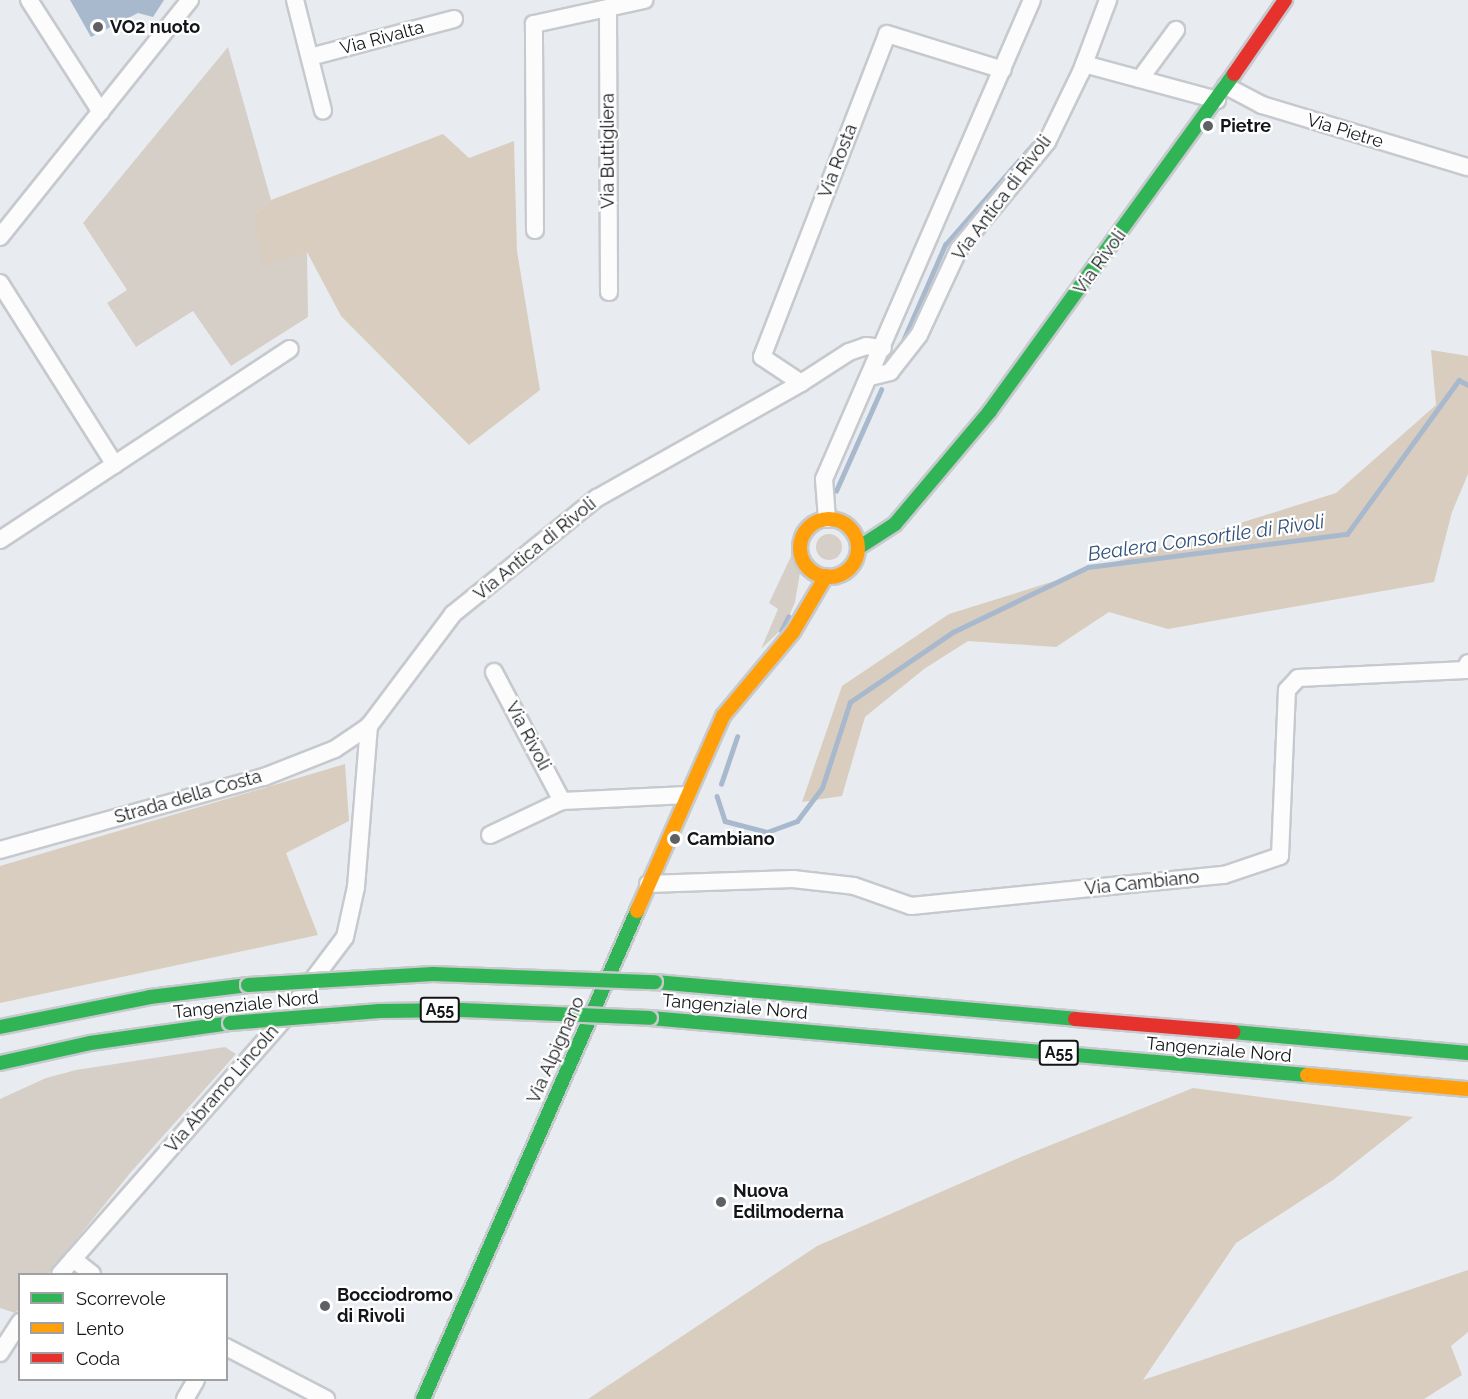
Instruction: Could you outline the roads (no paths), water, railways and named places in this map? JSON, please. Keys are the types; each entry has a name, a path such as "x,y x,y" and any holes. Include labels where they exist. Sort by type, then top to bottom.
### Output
{"main road":[{"name":"Via Rivoli","path":"826,576 852,566 858,548 886,532 997,403 1222,93 1285,0"},
{"name":"Via Rivoli","path":"827,519 872,525 902,513"},
{"path":"802,615 826,576 809,568 803,561 801,543 810,526 827,519"},
{"path":"845,523 856,538 858,548"},
{"path":"802,615 809,568"},
{"name":"Via Alpignano","path":"423,1399 723,716 782,647 802,615"},
{"name":"Tangenziale Nord","path":"0,1027 150,997 248,985 433,974 656,982 1468,1053"},
{"name":"Tangenziale Nord","path":"0,1063 90,1043 230,1023 380,1011 462,1010 650,1018 1468,1089"}],"street":[{"path":"29,0 100,112"},
{"path":"0,237 190,0"},
{"path":"295,0 323,111"},
{"path":"535,230 534,24 644,0"},
{"path":"827,519 824,478 883,348 1032,0"},
{"name":"Via Antica di Rivoli","path":"870,377 890,372 919,335 959,249 1047,142 1084,64 1108,0"},
{"name":"Via Buttigliera","path":"608,9 609,292"},
{"name":"Via Rivalta","path":"310,57 454,19"},
{"path":"1140,79 1176,30"},
{"name":"Via Rosta","path":"801,383 762,357 887,34 1002,70"},
{"path":"1084,64 1140,79 1222,93"},
{"name":"Via Pietre","path":"1222,93 1468,167"},
{"path":"0,283 115,465"},
{"name":"Via Antica di Rivoli","path":"369,726 453,614 597,498 801,383 849,352 866,346 883,348"},
{"path":"0,540 290,349"},
{"name":"Via Cambiano","path":"648,884 793,879 854,886 911,906 1224,875 1280,856 1287,690 1298,678 1466,670 1468,663"},
{"name":"Via Rivoli","path":"494,672 562,801"},
{"name":"Strada della Costa","path":"0,850 264,777 335,749 369,726"},
{"name":"Via Abramo Lincoln","path":"62,1273 281,1022 336,952 352,918 369,726"},
{"path":"490,834 562,801 687,795"},
{"path":"73,1259 90,1273"},
{"path":"0,1353 18,1325"},
{"path":"228,1348 326,1399"},
{"path":"185,1399 195,1381"}],"water":[{"name":"VO2 nuoto","path":"70,0 164,0 153,17 138,13 91,37"}],"waterway":[{"name":"Bealera Consortile di Rivoli","path":"903,341 945,245 1033,144"},
{"name":"Bealera Consortile di Rivoli","path":"717,796 725,821 767,832 797,821 822,788 850,702 953,632 1088,567 1347,534 1459,380 1468,385"},
{"name":"Bealera Consortile di Rivoli","path":"836,491 881,390"},
{"path":"781,631 788,617"},
{"path":"721,784 737,737"}],"place":[{"name":"VO2 nuoto","path":"98,27"},
{"name":"Pietre","path":"1208,126"},
{"name":"Cambiano","path":"675,839"},
{"name":"Nuova Edilmoderna","path":"721,1202"},
{"name":"Bocciodromo di Rivoli","path":"325,1306"}]}
